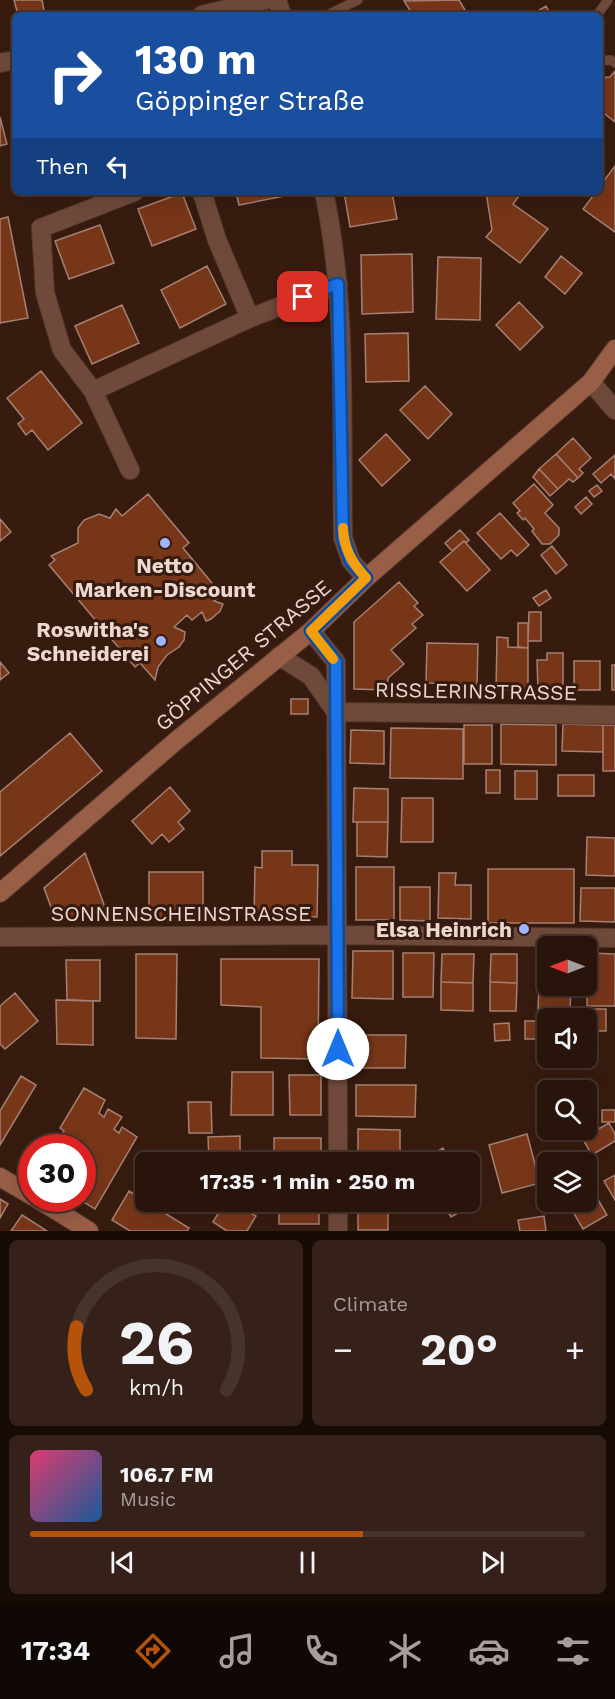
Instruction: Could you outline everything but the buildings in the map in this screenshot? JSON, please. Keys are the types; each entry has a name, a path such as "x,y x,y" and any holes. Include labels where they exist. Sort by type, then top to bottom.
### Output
{"main road":[{"name":"GÖPPINGER STRASSE","path":"0,893 311,631 366,578 591,382 615,349"},
{"path":"0,1177 18,1188"},
{"path":"58,1212 89,1231"}],"street":[{"path":"215,12 265,0"},
{"path":"126,195 41,228 45,293 62,350 93,392 130,470"},
{"path":"203,195 218,240 250,318"},
{"path":"325,195 332,229 338,284 343,538 351,561 366,578"},
{"path":"93,392 250,318 338,284"},
{"path":"591,382 615,410"},
{"path":"311,631 336,662 338,1152"},
{"path":"279,656 311,676 336,712"},
{"name":"RISSLERINSTRASSE","path":"336,712 615,715"},
{"name":"SONNENSCHEINSTRASSE","path":"0,937 338,935 615,938"},
{"path":"338,1212 338,1231"}],"lane":[{"path":"333,12 358,0"}],"slow traffic":[{"path":"333,659 311,631 366,578 351,561 343,538 343,528"}],"place":[{"name":"Netto Marken-Discount","path":"165,543"},
{"name":"Roswitha's Schneiderei","path":"161,641"},
{"name":"Elsa Heinrich","path":"524,929"}],"route":[{"path":"303,297 338,284 342,384 343,538 351,561 366,578 311,631 336,662 338,1049"}]}
